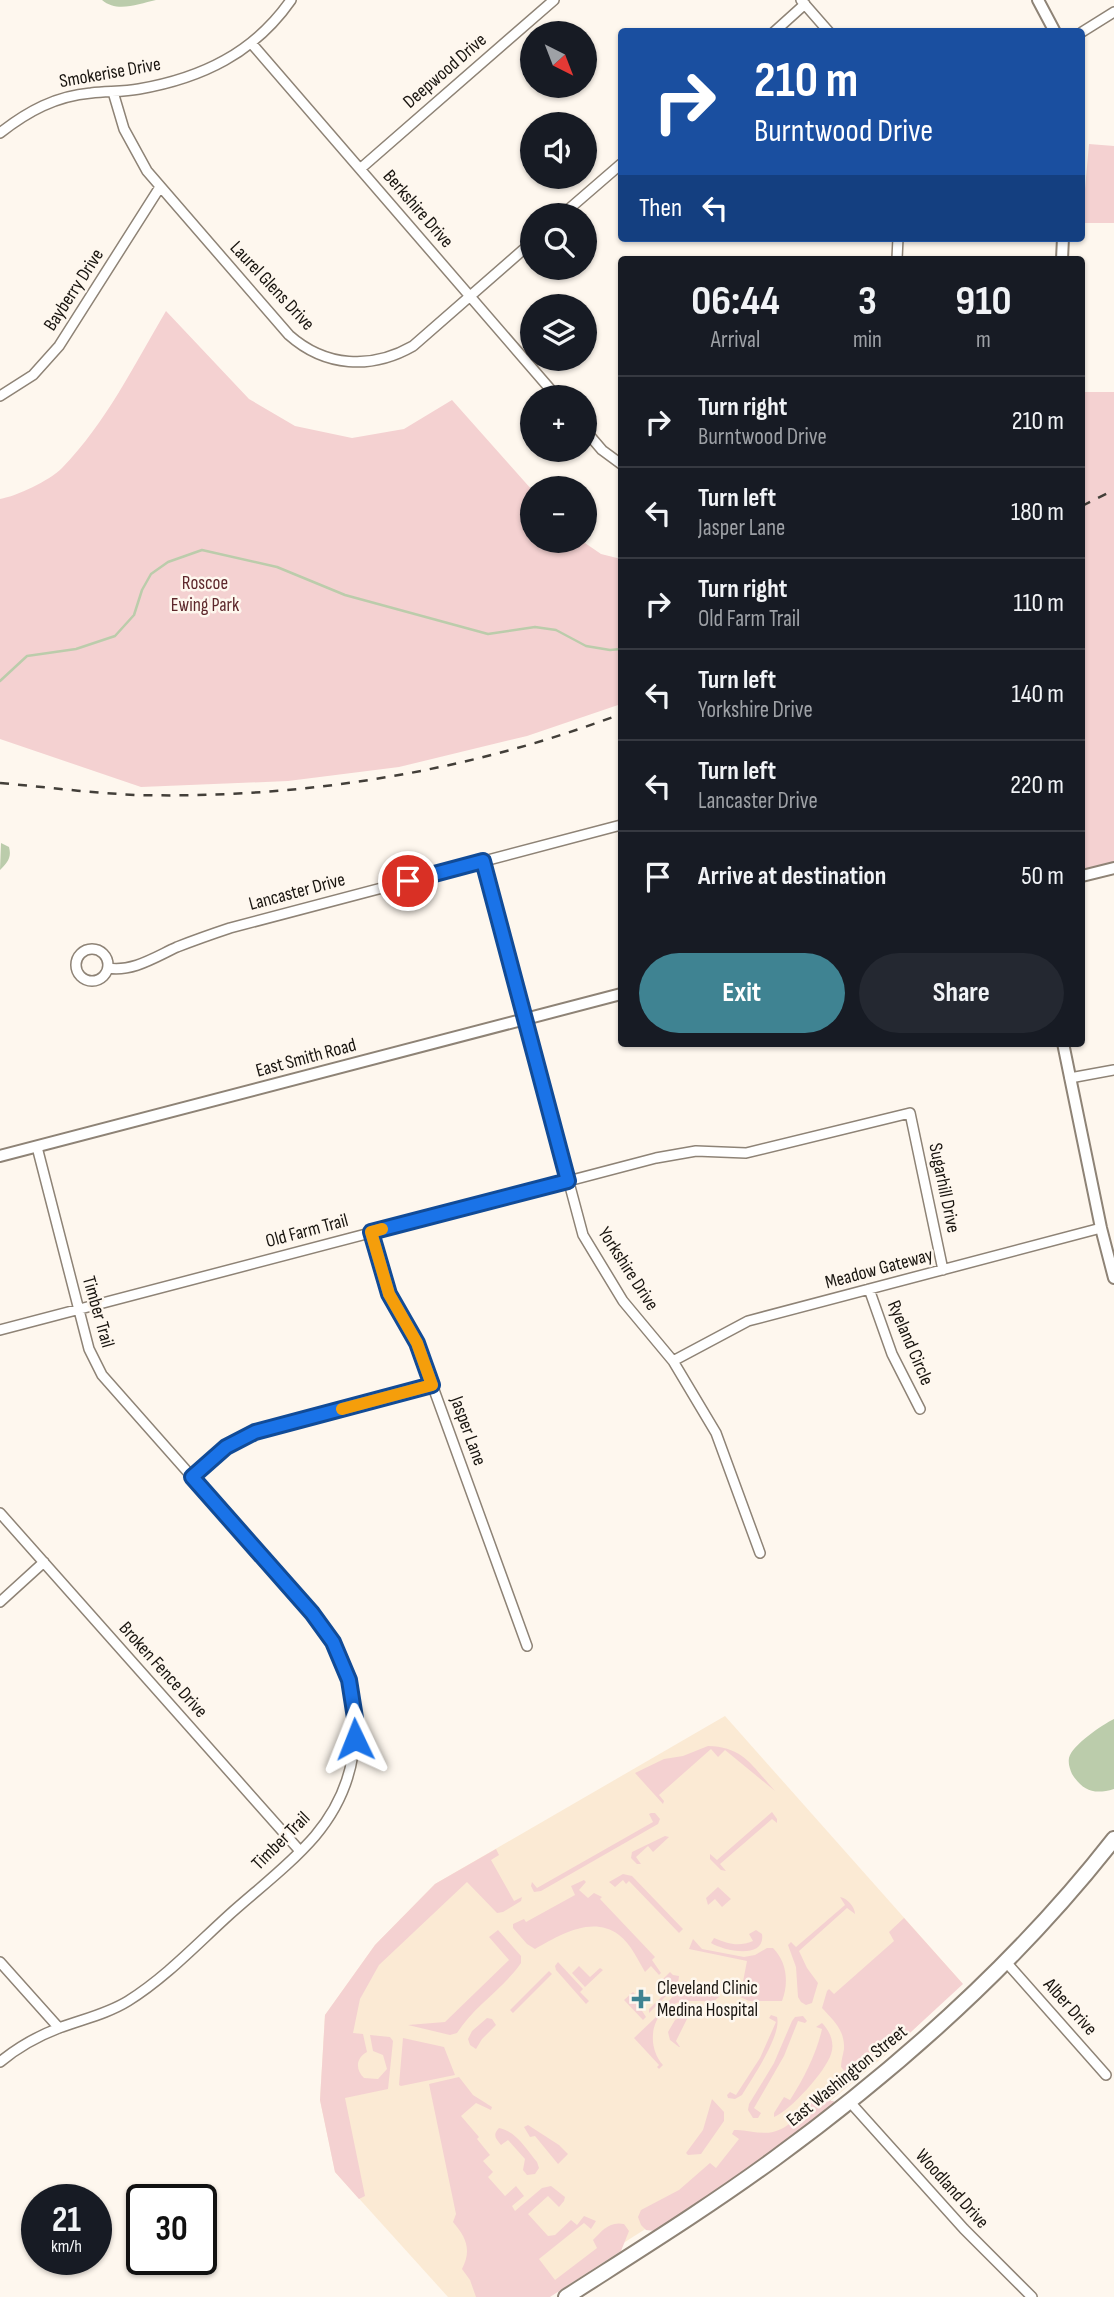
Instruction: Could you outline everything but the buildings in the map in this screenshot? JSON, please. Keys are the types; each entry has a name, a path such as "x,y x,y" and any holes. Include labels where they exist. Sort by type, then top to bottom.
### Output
{"highway":[{"name":"East Washington Street","path":"574,2295 775,2159 849,2101 1006,1962 1080,1881 1114,1839"}],"street":[{"name":"Smokerise Drive","path":"0,133 34,109 53,101 71,96 161,84 209,69 252,44 274,23 291,0"},
{"name":"Deepwood Drive","path":"360,169 554,0"},
{"path":"1038,0 1053,28"},
{"path":"778,28 803,2 826,28"},
{"path":"1085,30 1114,12"},
{"name":"Berkshire Drive","path":"252,44 547,385"},
{"name":"Laurel Glens Drive","path":"113,92 124,130 134,151 160,187 289,335 310,351 324,357 363,363 400,354 413,346 520,252"},
{"path":"576,203 618,167"},
{"name":"Bayberry Drive","path":"0,396 33,375 59,346 160,187"},
{"path":"597,444 618,462"},
{"name":"Lancaster Drive","path":"108,968 144,963 185,944 230,928 618,826"},
{"name":"Yorkshire Drive","path":"483,861 583,1235 623,1301 673,1361 716,1433 760,1553"},
{"path":"1085,875 1114,868"},
{"name":"East Smith Road","path":"0,1156 618,995"},
{"path":"1064,1047 1114,1278"},
{"path":"1070,1078 1114,1070"},
{"name":"Old Farm Trail","path":"0,1330 656,1158 696,1151 746,1153 910,1113"},
{"name":"Sugarhill Drive","path":"910,1113 943,1270"},
{"name":"Timber Trail","path":"0,2062 22,2046 60,2028 109,2011 143,1991 300,1851 327,1819 346,1782 355,1739 355,1718 349,1680 338,1651 322,1624 102,1375 89,1349 37,1147"},
{"name":"Meadow Gateway","path":"673,1361 748,1321 1101,1228"},
{"name":"Jasper Lane","path":"371,1232 389,1294 417,1343 527,1646"},
{"name":"Ryeland Circle","path":"869,1289 892,1354 920,1409"},
{"path":"192,1477 226,1447 255,1432 432,1385"},
{"name":"Broken Fence Drive","path":"0,1513 300,1851"},
{"path":"0,1602 44,1562"},
{"path":"0,1962 60,2028"},
{"name":"Alber Drive","path":"1006,1962 1107,2075"},
{"name":"Woodland Drive","path":"849,2101 964,2229 1032,2297"}],"shaded area":[{"path":"102,0 156,0 121,7"},
{"path":"1,843 9,847 10,854 7,863 0,870"},
{"name":"Cleveland Clinic Medina Hospital","path":"725,1716 962,1983 895,2047 804,2123 539,2297 448,2297 335,2172 320,2100 325,2015 375,1945 435,1884"},
{"path":"1114,1719 1114,1789 1101,1792 1090,1790 1080,1784 1072,1774 1069,1758 1081,1742"}],"green space":[{"path":"1089,144 1114,146 1114,223 1085,223"},
{"name":"Roscoe Ewing Park","path":"166,311 249,399 295,426 352,438 404,429 452,400 520,476 520,553 597,551 618,558 618,705 527,736 399,767 288,781 141,787 0,739 0,499 24,491 49,478 78,451 119,393"},
{"path":"1085,392 1114,392 1114,865 1085,872"},
{"path":"708,1746 720,1747 739,1754 775,1791 725,1750 718,1757 711,1749 659,1795 664,1801 663,1804 635,1773 664,1759 683,1756"},
{"path":"772,1812 777,1823 772,1819 720,1864 726,1871 721,1870 710,1859 710,1854 717,1860"},
{"path":"655,1813 660,1819 658,1824 541,1891 534,1892 532,1882 537,1888 653,1822 649,1814"},
{"path":"665,1836 669,1837 653,1852 648,1846 636,1857 641,1864 631,1858 632,1852"},
{"path":"496,1849 499,1855 491,1860 514,1901 522,1897 521,1901 497,1913 467,1882 379,1965 360,1999 353,2033 363,2034 367,2052 358,2064 364,2078 378,2079 387,2069 383,2055 373,2051 370,2035 390,2037 393,2041 388,2089 345,2098 365,2196 359,2199 335,2172 320,2100 325,2015 375,1945 435,1884"},
{"path":"623,1874 632,1876 683,1929 679,1933 629,1881 626,1884 623,1880 615,1887 609,1882"},
{"path":"584,1880 586,1882 579,1890 588,1898 594,1893 602,1897 600,1899 655,1957 652,1960 661,1973 659,1975 651,1966 645,1972 627,1943 609,1929 576,1929 535,1949 513,1928 513,1924 524,1919 526,1922 575,1895 571,1886"},
{"path":"718,1887 731,1899 722,1907 715,1899 708,1905 706,1898"},
{"path":"840,1897 850,1903 855,1914 847,1908 799,1951 818,1983 812,2003 806,2005 798,1997 796,1967 788,1945 791,1942 796,1947 845,1905"},
{"path":"904,1918 963,1984 899,2043 849,2076 841,2067 844,2042 840,2031 822,2008 827,1991 829,1989 834,1994 894,1941 889,1932"},
{"path":"498,1930 521,1956 521,1963 457,2033 450,2035 408,2025 445,2022 509,1960 489,1937"},
{"path":"756,1930 762,1934 758,1948 734,1951 711,1943 714,1938 734,1944 748,1943 753,1941 749,1934"},
{"path":"693,1939 702,1949 744,1957 773,1948 784,1966 786,1987 782,2001 749,2001 740,1997 747,1961 689,1949"},
{"path":"558,1962 583,1989 580,1992 589,2001 586,2004 556,1970"},
{"path":"579,1966 590,1977 600,1968 603,1970 585,1987 572,1973"},
{"path":"549,1971 552,1974 513,2013 510,2010"},
{"path":"670,1972 679,1976 678,1984 649,2013 649,2009 671,1988 663,1979"},
{"path":"682,1981 719,1988 719,1997 714,2001 680,2002 663,2012 657,2020 653,2038 657,2057 663,2065 659,2069 659,2065 634,2038 655,2018 682,1985"},
{"path":"633,1992 640,1999 637,2003 646,2017 643,2020 624,2000"},
{"path":"687,2014 694,2014 696,2017 688,2017 676,2041 679,2047 670,2040 668,2032 675,2020"},
{"path":"771,2015 777,2017 777,2025 765,2056 742,2095 735,2099 728,2098 730,2092 736,2095 760,2058 776,2022 769,2018"},
{"path":"803,2016 807,2021 798,2021 784,2056 754,2108 761,2113 758,2118 753,2118 748,2110 749,2104 774,2063 792,2021 795,2017"},
{"path":"487,2018 492,2019 496,2025 476,2049 470,2045 468,2039 472,2031"},
{"path":"822,2023 832,2041 828,2061 798,2099 774,2117 784,2097 790,2100 805,2075 822,2029 816,2027"},
{"path":"403,2038 444,2047 455,2075 399,2085"},
{"path":"459,2077 473,2095 492,2107 491,2110 476,2103 461,2116 490,2155 483,2161 493,2172 488,2177 505,2196 516,2186 524,2196 512,2206 515,2211 542,2188 551,2186 565,2197 564,2201 559,2207 548,2196 528,2214 548,2236 555,2235 571,2220 577,2225 584,2216 596,2221 591,2229 584,2223 539,2259 555,2280 597,2248 593,2240 606,2228 619,2223 624,2224 629,2231 621,2251 550,2297 476,2297 470,2280 462,2269 467,2256 466,2244 453,2222 456,2214 429,2084"},
{"path":"822,2093 834,2101 832,2107 766,2157 655,2231 646,2230 641,2225 638,2217 641,2210 679,2190 710,2163 716,2168 739,2139 732,2134 734,2130 763,2133 781,2129"},
{"path":"712,2099 724,2112 724,2121 701,2154 688,2155 686,2153 703,2130"},
{"path":"528,2125 568,2154 558,2164 535,2136 530,2137 524,2127"},
{"path":"499,2128 516,2137 537,2162 539,2168 535,2174 527,2175 523,2170 525,2159 508,2140 501,2145 495,2135"}],"waterway":[{"path":"0,681 27,656 76,649 115,636 134,615 142,590 151,574 168,562 202,550 277,567 345,595 488,634 535,627 556,630 586,646 618,649"}],"railway":[{"path":"1085,504 1114,490"},
{"path":"0,783 137,795 199,795 322,786 383,778 504,752 618,715"}],"slow traffic":[{"path":"342,1409 432,1385 417,1343 397,1311 383,1276 371,1232 382,1229"}],"place":[{"name":"Cleveland Clinic Medina Hospital","path":"641,1999"}],"route":[{"path":"355,1739 353,1697 349,1680 342,1660 322,1624 192,1477 226,1447 255,1432 432,1385 417,1343 389,1294 371,1232 568,1181 483,861 408,881"}]}
